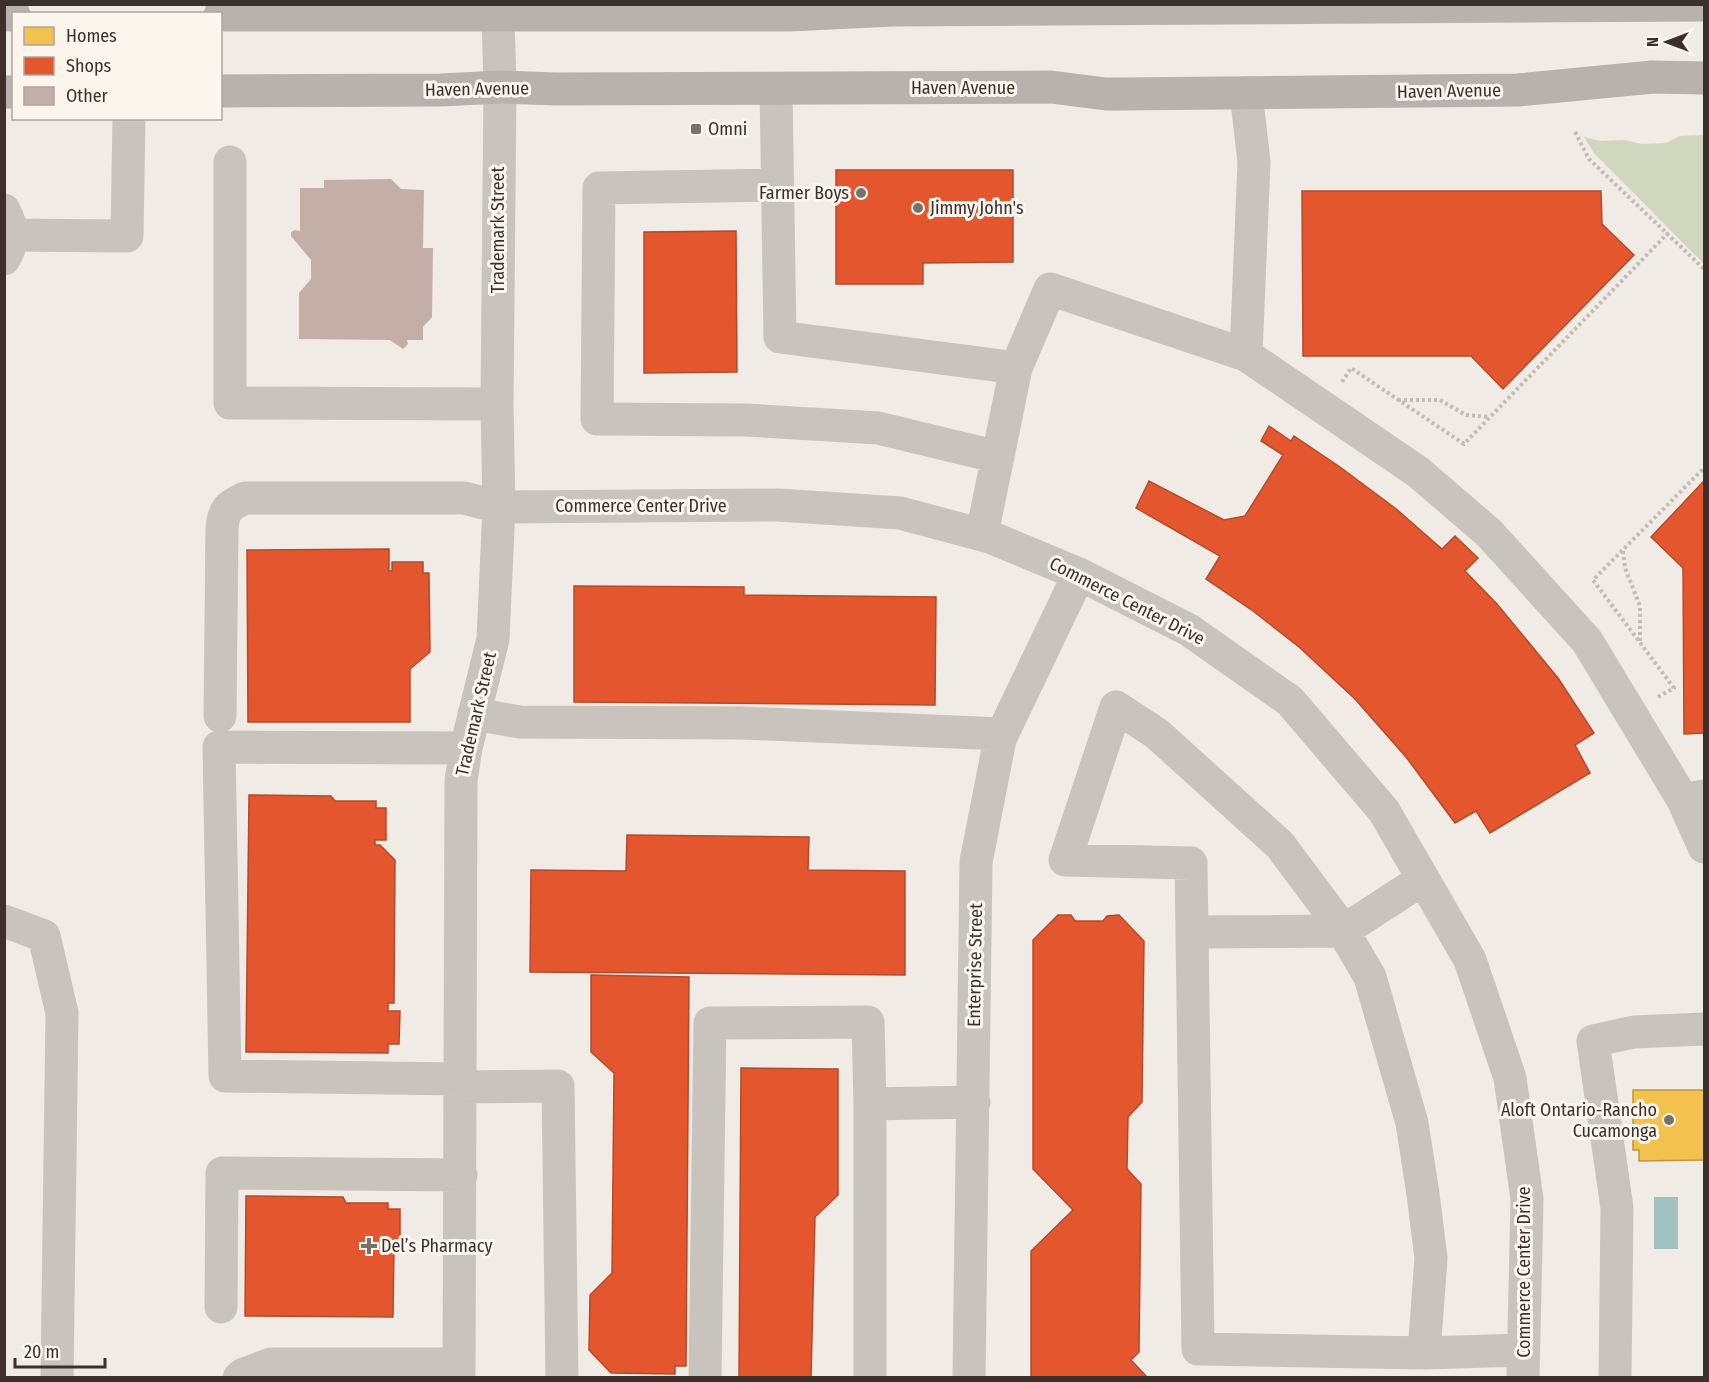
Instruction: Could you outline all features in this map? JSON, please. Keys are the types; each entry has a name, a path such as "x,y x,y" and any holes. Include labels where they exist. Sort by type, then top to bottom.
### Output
{"main road":[{"path":"222,15 498,8 789,15 893,9 1704,4"},
{"name":"Haven Avenue","path":"222,91 441,90 500,87 556,89 1051,87 1106,94 1246,93 1518,90 1653,77 1704,78"}],"street":[{"name":"Trademark Street","path":"459,1371 460,780 465,748 493,639 499,507 497,404 500,87 498,8"},
{"path":"777,89 780,337 1016,368"},
{"path":"1246,93 1254,162 1246,355"},
{"path":"7,235 127,236 129,120"},
{"path":"230,162 230,403 497,404"},
{"path":"777,185 599,188 597,418 746,420 878,428 998,458"},
{"path":"982,534 1016,368 1050,289 1246,355 1418,472 1489,533 1587,641 1694,798 1704,847"},
{"name":"Commerce Center Drive","path":"220,716 223,515 231,505 245,498 464,498 499,507 778,505 900,513 982,534 1080,574 1190,630 1290,701 1384,811 1470,960 1510,1078 1527,1199 1523,1364"},
{"name":"Enterprise Street","path":"969,1377 976,861 1002,734 1080,574"},
{"path":"1424,1353 1431,1258 1412,1123 1370,977 1343,932 1281,845 1156,733 1116,707 1065,860 1191,863 1198,1349 1424,1353 1523,1364"},
{"path":"474,714 520,722 743,723 1002,734"},
{"path":"465,748 219,747 225,1076 558,1086 562,1377"},
{"path":"1192,932 1343,932 1423,879"},
{"path":"4,921 44,936 62,1013 57,1377"},
{"path":"705,1377 710,1023 868,1022 870,1377"},
{"path":"1615,1377 1617,1208 1593,1041 1634,1032 1704,1029"},
{"path":"870,1104 974,1102"},
{"path":"221,1307 222,1173 460,1175"},
{"path":"239,1377 272,1364 459,1371"}],"path":[{"path":"1575,132 1589,159 1704,269"},
{"path":"1339,387 1351,368 1464,444 1668,233"},
{"path":"1397,399 1440,400 1466,415 1490,417"},
{"path":"1652,701 1674,688 1593,580 1704,468"},
{"path":"1623,550 1625,568 1640,606 1640,643"}],"green space":[{"path":"1704,135 1704,264 1594,153 1584,137 1600,141 1623,140 1642,144 1666,143 1680,136"}],"water":[{"path":"1654,1197 1678,1197 1678,1249 1654,1249"}],"building: Homes":[{"name":"Aloft Ontario-Rancho Cucamonga","path":"1633,1090 1704,1090 1704,1160 1639,1161 1639,1150 1633,1150"}],"building: Shops":[{"path":"836,170 1013,170 1013,262 923,263 923,284 836,284"},
{"path":"1302,191 1601,191 1602,224 1634,255 1503,389 1471,356 1303,356"},
{"path":"736,231 737,372 644,373 644,232"},
{"path":"1269,426 1291,441 1294,436 1340,467 1395,508 1442,549 1455,536 1478,558 1465,571 1497,604 1558,678 1594,733 1575,745 1590,773 1490,833 1476,811 1455,823 1406,757 1355,699 1299,647 1253,611 1206,579 1220,556 1136,508 1149,481 1224,520 1245,516 1283,455 1261,441"},
{"path":"1704,481 1704,733 1684,734 1683,568 1651,537"},
{"path":"389,549 389,571 392,571 392,562 423,562 423,573 429,573 430,652 410,669 410,722 248,722 247,550"},
{"path":"574,586 744,587 744,595 936,597 935,705 574,702"},
{"path":"249,795 331,796 335,801 376,801 376,808 386,808 386,840 375,840 375,845 380,845 395,860 394,1003 388,1003 388,1011 400,1011 399,1044 388,1044 388,1053 246,1052"},
{"path":"627,835 809,837 808,870 905,871 905,975 530,972 531,870 626,871"},
{"path":"1058,915 1071,915 1075,921 1103,921 1107,916 1119,915 1144,941 1142,1102 1128,1117 1127,1169 1141,1184 1139,1352 1131,1360 1148,1378 1031,1378 1031,1251 1073,1210 1033,1169 1033,940"},
{"path":"591,975 689,977 686,1366 675,1366 675,1374 611,1373 589,1350 590,1295 612,1273 614,1073 591,1052"},
{"path":"741,1068 838,1069 838,1195 815,1217 811,1378 739,1378"},
{"path":"246,1196 343,1197 346,1203 388,1203 388,1209 400,1209 400,1243 388,1243 388,1247 394,1247 393,1317 245,1316"}],"building: Other":[{"path":"391,179 401,189 424,190 423,248 433,248 432,317 423,327 423,340 407,340 408,344 403,349 390,340 299,339 299,293 311,279 311,260 291,236 291,232 300,231 300,188 324,188 324,180"}],"place":[{"name":"Omni","path":"696,129"},
{"name":"Farmer Boys","path":"861,193"},
{"name":"Jimmy John's","path":"918,208"},
{"name":"Aloft Ontario-Rancho Cucamonga","path":"1669,1120"},
{"name":"Del’s Pharmacy","path":"369,1246"}]}
